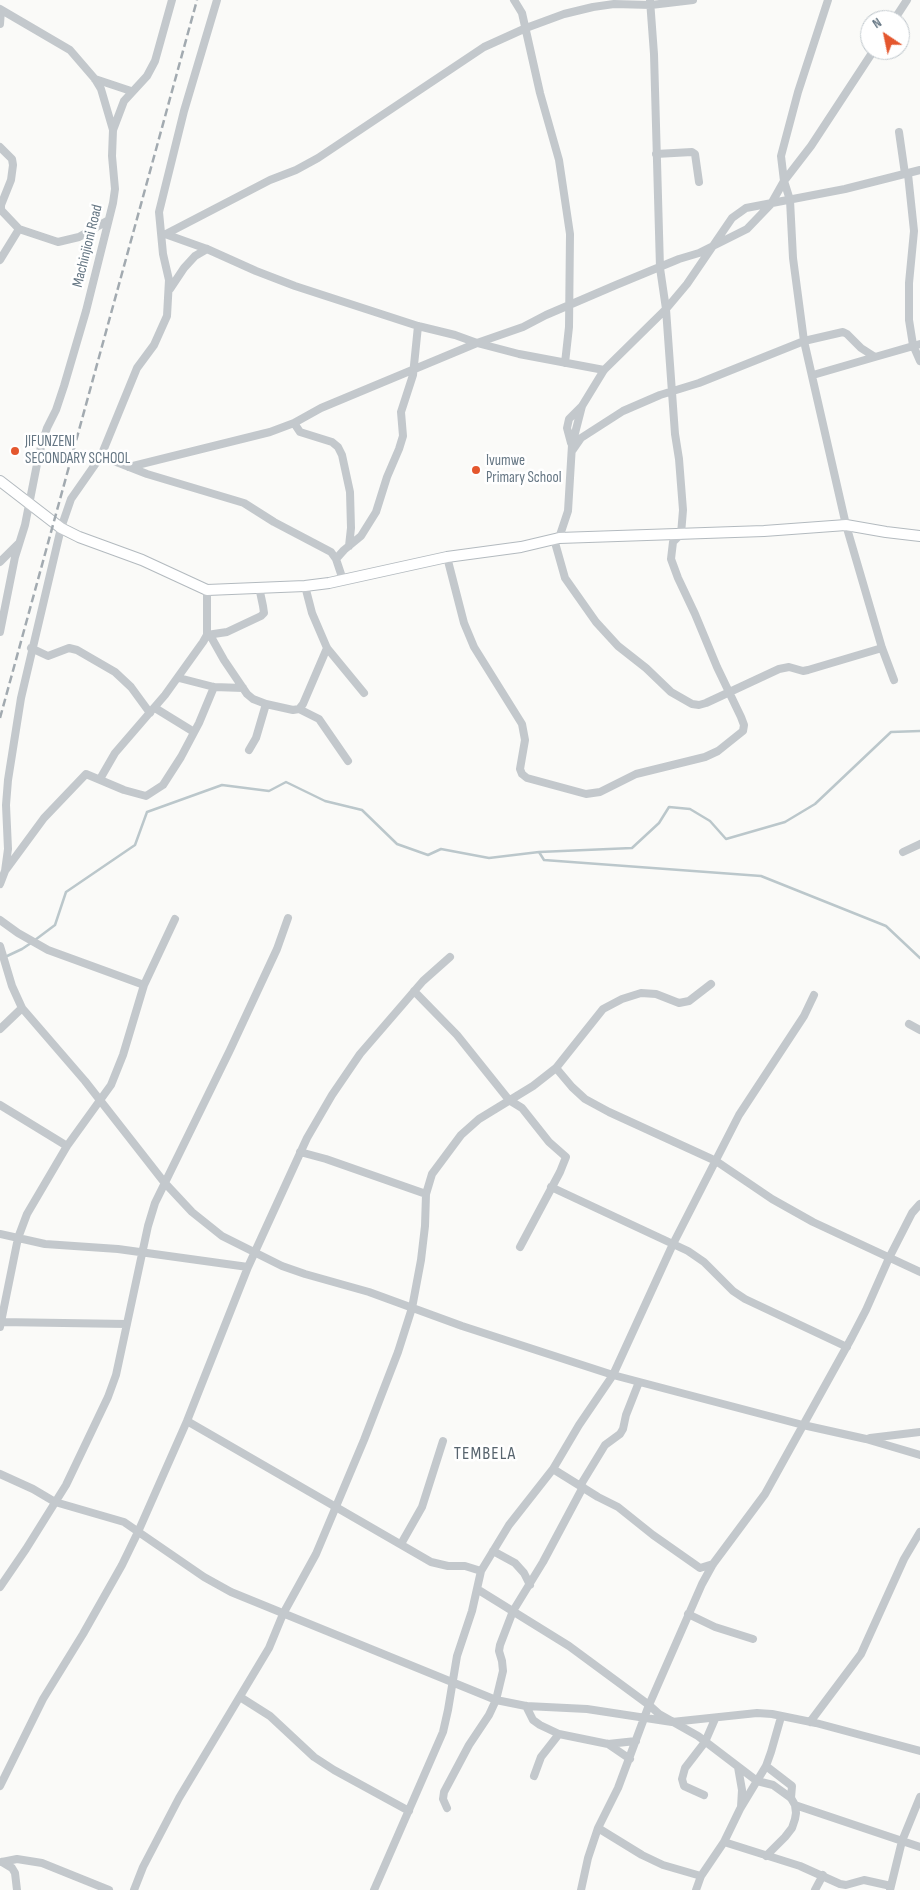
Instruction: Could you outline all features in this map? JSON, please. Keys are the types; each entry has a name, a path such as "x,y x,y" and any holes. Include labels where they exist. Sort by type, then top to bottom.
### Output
{"street":[{"name":"Machinjioni Road","path":"0,632 39,454 64,386 86,311 115,189 112,156 113,130 124,101 147,76 155,61 172,0"},
{"path":"0,884 5,870 8,849 6,805 8,780 21,698 61,528 71,499 101,456 137,368 152,348 163,327 169,307 169,280 163,254 163,233 159,212 184,111 217,0"},
{"path":"514,0 522,13 540,93 560,160 570,234 569,327 565,363"},
{"path":"163,233 270,180 296,170 363,129 484,47 526,28 564,14 593,7 614,4 693,0"},
{"path":"828,0 798,92 781,156 784,181 790,200 793,258 804,342 846,525 882,648 894,680"},
{"path":"447,557 464,623 474,647 522,724 525,740 520,769 527,778 586,794 594,794 636,774 704,757 718,751 743,731 744,726 741,717 674,568 671,549 673,542 681,534 683,510 666,309 660,268 650,2"},
{"path":"0,24 1,10 67,48 94,79 104,98 113,130"},
{"path":"129,467 270,432 294,423 315,411 477,343 523,327 568,305 713,246 747,229 771,204 784,181 812,146 868,60"},
{"path":"94,79 132,91"},
{"path":"899,132 914,231 909,283 909,320 920,361"},
{"path":"0,147 12,159 13,165 11,180 0,210 19,229 58,242 79,236 107,222"},
{"path":"656,154 692,152 695,154 699,182"},
{"path":"882,648 808,670 784,667 706,703 692,704 671,692 646,668 618,646 596,622 564,578 557,538 568,511 572,448 582,406 604,370 666,309 697,271 726,224 746,208 845,189 920,170"},
{"path":"0,260 19,229"},
{"path":"163,233 207,249 295,286 418,326 519,354 604,370"},
{"path":"170,290 184,268 195,256 207,249"},
{"path":"336,558 361,536 376,512 387,476 403,436 401,412 414,375 418,326"},
{"path":"572,448 581,438 597,426 629,408 804,342 843,332 861,348 875,357"},
{"path":"813,375 916,344"},
{"path":"294,423 300,432 332,442 338,447 342,455 350,492 351,528 349,546"},
{"path":"101,456 147,474 244,503 274,522 332,552 336,558 343,580"},
{"path":"0,481 61,528 79,537 142,560 207,590 304,586 343,580 447,557 521,547 557,538 764,531 846,525 920,536"},
{"path":"0,562 20,542"},
{"path":"304,586 312,613 327,648 364,693"},
{"path":"100,780 115,753 179,678 208,635 227,632 264,613 259,587"},
{"path":"207,590 208,635 242,688 254,699 266,704 293,710 299,709 319,719 348,761"},
{"path":"32,648 48,656 69,648 77,650 115,672 152,710 194,732"},
{"path":"299,709 303,704 327,648"},
{"path":"179,678 214,687 242,688"},
{"path":"5,870 44,818 82,777 88,774 124,790 146,796 163,785 194,732 214,687"},
{"path":"249,750 256,738 266,704"},
{"path":"903,852 920,844"},
{"path":"0,1587 55,1502 76,1465 108,1396 116,1375 155,1203 230,1050 277,949 288,918"},
{"path":"0,920 48,950 144,985"},
{"path":"127,1324 0,1323 18,1238 27,1214 68,1146 111,1085 120,1064 144,985 175,920"},
{"path":"1,949 7,973 22,1008 101,1101 164,1182 192,1212 222,1236 298,1272 369,1292 614,1375 804,1425 866,1439 920,1455"},
{"path":"0,1786 43,1699 83,1634 122,1565 138,1532 188,1421 248,1267 256,1253 300,1152 344,1076 364,1048 414,991 450,956"},
{"path":"134,1890 143,1866 179,1798 269,1648 283,1614 316,1554 337,1507 381,1396 412,1308 422,1251 426,1194 432,1174 460,1135 479,1119 533,1086 556,1068 603,1009 622,999 640,993 656,994 678,1003 689,1000 711,984"},
{"path":"414,991 457,1035 509,1100 522,1108 549,1142 566,1156 520,1247"},
{"path":"374,1890 443,1732 457,1656 481,1571 509,1524 553,1469 579,1425 614,1375 673,1244 739,1115 804,1016 814,996"},
{"path":"0,1029 22,1008"},
{"path":"909,1024 920,1030"},
{"path":"556,1068 585,1099 716,1161 793,1211 920,1272"},
{"path":"0,1105 68,1146"},
{"path":"300,1152 326,1159 426,1194"},
{"path":"551,1187 688,1251 704,1262 733,1291 745,1299 847,1347"},
{"path":"581,1890 588,1858 598,1828 618,1788 649,1705 702,1584 713,1564 765,1494 847,1347 889,1258 912,1213 920,1204"},
{"path":"0,1234 45,1244 118,1249 142,1254 173,1256 248,1267"},
{"path":"447,1808 443,1799 444,1792 496,1700 504,1671 499,1651 500,1645 513,1611 555,1542 605,1445 620,1434 623,1429 626,1415 639,1382"},
{"path":"188,1421 438,1565 465,1566 481,1571"},
{"path":"866,1439 920,1432"},
{"path":"401,1544 422,1507 443,1441"},
{"path":"553,1469 625,1512 652,1535 700,1568 702,1584"},
{"path":"0,1474 33,1489 55,1502 124,1522 216,1584 283,1614 453,1681 496,1700 526,1706 588,1709 672,1722 757,1714 810,1722 920,1751"},
{"path":"810,1722 861,1654 904,1558 920,1532"},
{"path":"494,1550 515,1563 524,1573 530,1585"},
{"path":"700,1568 713,1564"},
{"path":"477,1589 569,1646 659,1714 690,1731 757,1781 772,1785 793,1802 920,1847"},
{"path":"688,1614 715,1627 753,1639"},
{"path":"240,1697 270,1716 314,1757 409,1811"},
{"path":"526,1706 534,1720 559,1734 608,1744 636,1741"},
{"path":"696,1890 701,1876 724,1842 740,1809 766,1766 781,1717"},
{"path":"704,1794 684,1786 682,1779 685,1768 705,1742 714,1719"},
{"path":"534,1776 542,1757 559,1734"},
{"path":"608,1744 630,1759"},
{"path":"766,1766 792,1786 796,1819 785,1837 766,1856"},
{"path":"738,1767 742,1790 740,1809"},
{"path":"724,1842 823,1875 846,1885 864,1880 890,1888 902,1841 920,1797"},
{"path":"598,1828 642,1855 663,1865 701,1876"},
{"path":"1,1862 17,1859 42,1862 110,1890"},
{"path":"1,1862 12,1868 16,1874 17,1890"},
{"path":"815,1890 823,1875"}],"waterway":[{"path":"35,940 55,925 66,892 135,845 147,812 222,785 269,791 286,782 325,801 362,810 397,844 428,855 441,849 489,858 539,852 632,848 659,823 669,807 690,809 710,821 726,839 785,822 815,804 891,732 920,731"},
{"path":"539,852 544,860 761,876 886,926 920,958"},
{"path":"5,957 31,943"}],"railway":[{"path":"0,718 197,0"}],"place":[{"name":"JIFUNZENI SECONDARY SCHOOL","path":"15,451"},
{"name":"Ivumwe Primary School","path":"476,470"}],"district":[{"name":"TEMBELA","path":"485,1454"}]}
